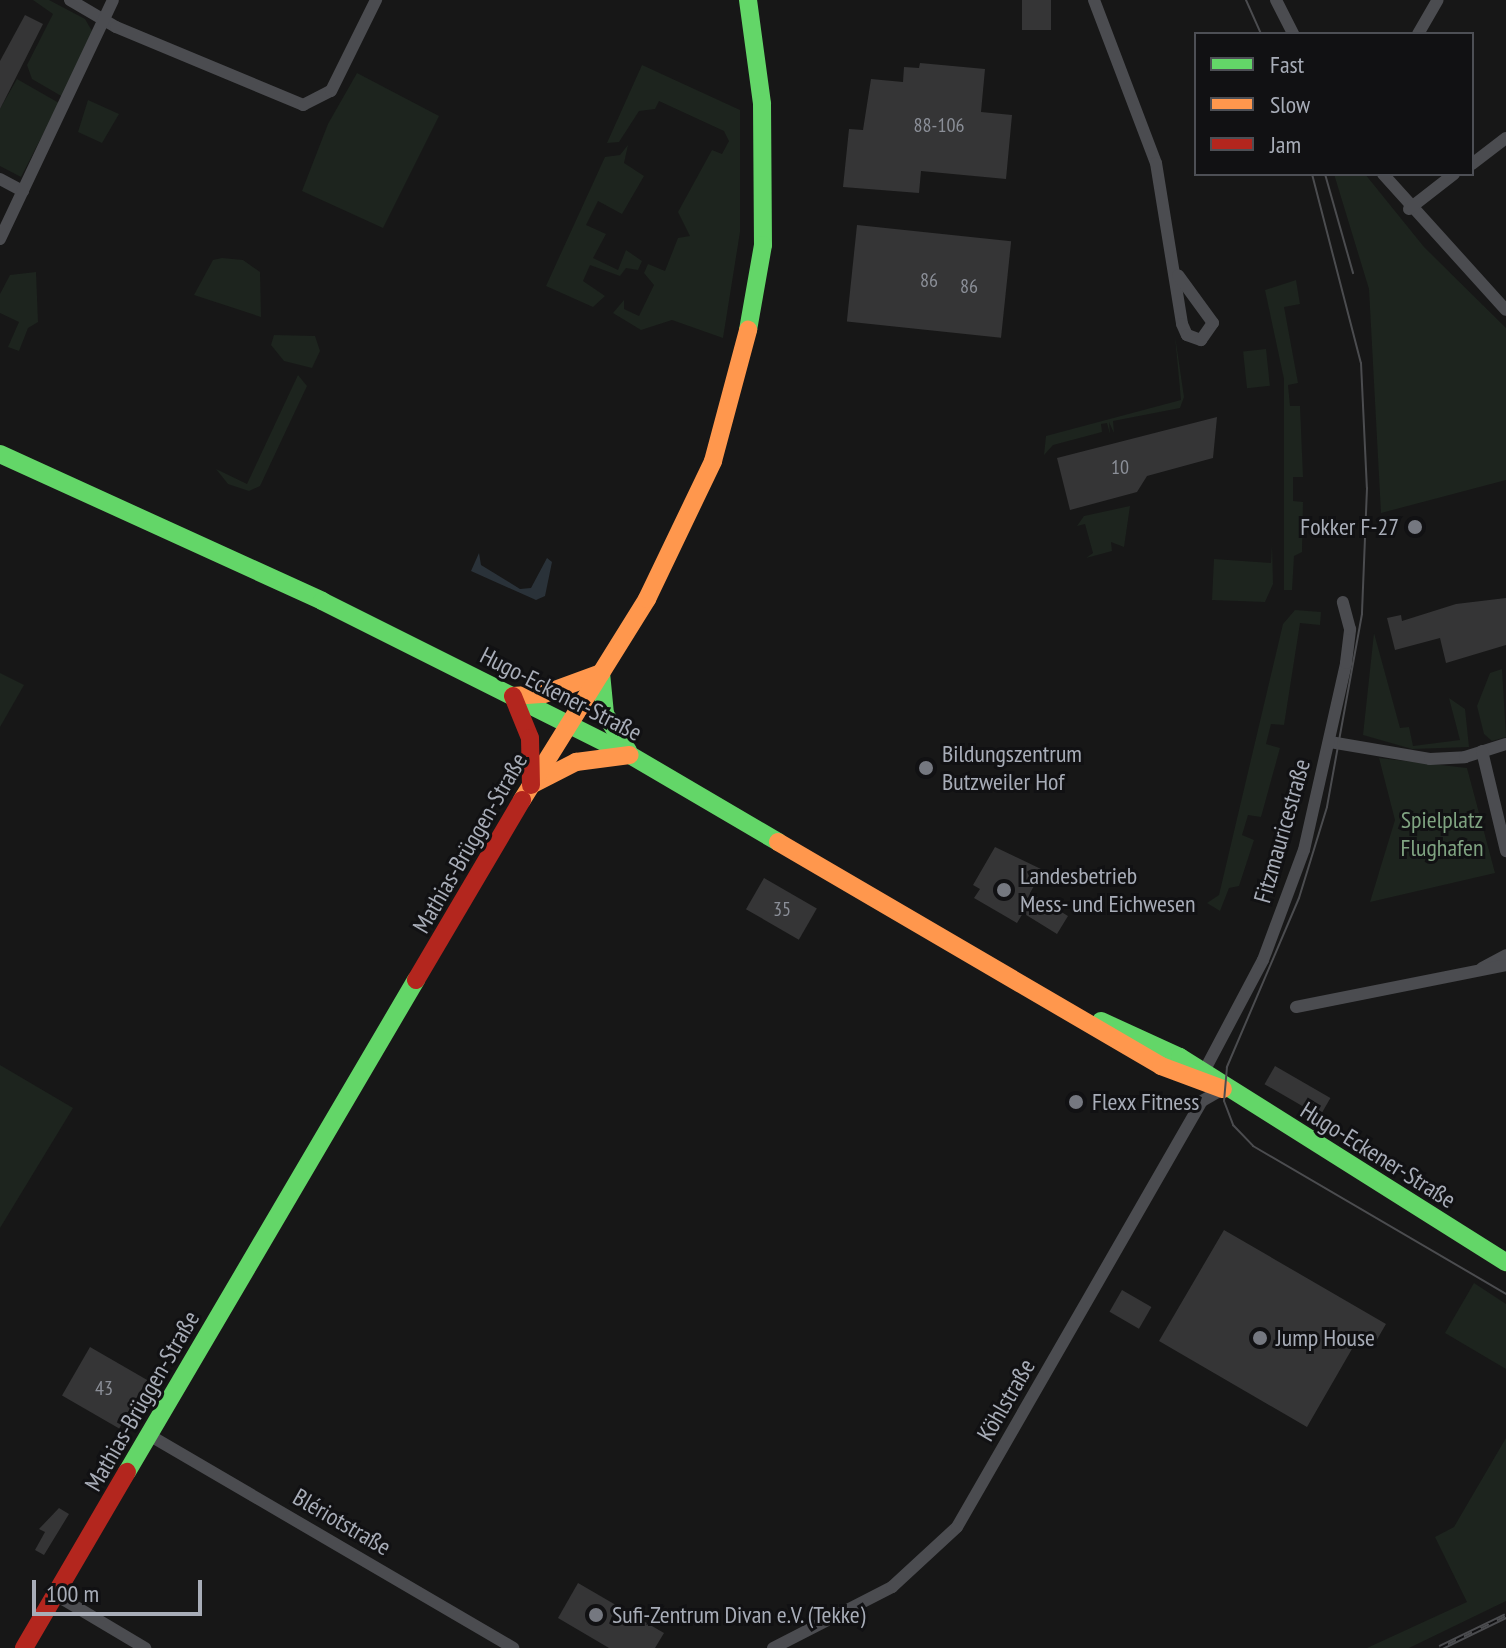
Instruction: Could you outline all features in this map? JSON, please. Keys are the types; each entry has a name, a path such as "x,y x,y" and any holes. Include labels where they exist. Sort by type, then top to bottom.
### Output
{"street":[{"path":"70,0 106,19 303,105 331,91 376,0"},
{"path":"0,239 113,0"},
{"name":"Mathias-Brüggen-Straße","path":"24,1648 567,723 647,599 713,461 755,306 765,166 748,0"},
{"path":"1094,0 1156,163 1178,275 1182,324 1187,335 1201,340 1213,323 1178,275"},
{"path":"1276,0 1292,32"},
{"path":"1419,32 1438,0"},
{"path":"1474,162 1506,138"},
{"path":"1384,176 1409,209 1506,310"},
{"path":"1409,209 1451,176"},
{"path":"0,179 23,191"},
{"name":"Hugo-Eckener-Straße","path":"0,454 513,696 630,755 1081,1014 1223,1089 1506,1262"},
{"name":"Fitzmauricestraße","path":"1195,1076 1279,920 1316,809 1350,629 1343,602"},
{"path":"601,673 605,714 630,755 576,762 531,785 530,738 513,696 544,694 601,673"},
{"path":"1330,742 1430,759 1506,744"},
{"path":"1482,751 1506,851"},
{"path":"1482,968 1506,955"},
{"path":"1296,1007 1506,965"},
{"name":"Köhlstraße","path":"773,1648 892,1587 957,1527 1195,1076"},
{"name":"Blériotstraße","path":"149,1435 513,1648"},
{"path":"56,1595 145,1648"}],"green space":[{"path":"33,0 49,0 85,19 92,31 63,97 32,79 27,65 53,14"},
{"path":"642,65 740,110 740,232 723,338 672,320 641,330 613,313 624,300 624,309 639,316 654,285 644,273 648,264 665,271 678,238 690,236 678,212 712,150 722,154 729,141 724,131 659,101 655,109 639,111 619,142 607,143"},
{"path":"357,73 439,116 383,228 302,191 328,124"},
{"path":"17,79 59,103 21,177 0,166 0,109"},
{"path":"88,100 119,114 102,143 78,132"},
{"path":"628,145 624,163 644,176 622,214 598,201 586,225 606,234 593,258 618,270 626,250 642,261 638,270 626,268 620,276 590,265 583,281 605,296 593,307 546,286 605,157 620,155"},
{"path":"1335,176 1367,176 1424,247 1506,328 1506,480 1381,513 1369,289"},
{"path":"213,260 243,260 260,272 261,317 194,295"},
{"path":"36,272 38,322 28,328 19,351 8,347 19,322 0,313 0,294 10,275"},
{"path":"1296,280 1300,304 1284,307 1298,383 1288,385 1290,406 1300,406 1303,477 1293,477 1293,501 1303,502 1302,552 1294,556 1292,590 1284,590 1284,379 1265,290"},
{"path":"274,335 315,336 320,351 312,368 284,361 271,345"},
{"path":"1175,336 1184,397 1180,408 1113,421 1114,433 1109,422 1110,434 1107,423 1101,424 1102,432 1053,445 1044,455 1046,436 1181,400"},
{"path":"1266,349 1270,386 1247,388 1243,351"},
{"path":"298,375 307,386 260,486 249,491 228,484 216,469 247,484"},
{"path":"1130,506 1124,547 1111,542 1112,551 1086,558 1093,553 1085,524 1077,526 1084,516"},
{"path":"1272,544 1273,584 1265,602 1212,600 1214,559 1271,563"},
{"path":"1295,610 1321,612 1320,625 1300,623 1284,725 1271,724 1266,744 1280,748 1261,817 1248,815 1242,835 1254,840 1239,886 1229,888 1220,911 1207,903 1219,895 1283,624"},
{"path":"1374,633 1400,728 1409,727 1413,746 1460,740 1449,698 1465,709 1469,747 1412,749 1363,735"},
{"path":"1502,669 1506,737 1492,741 1484,734 1477,706 1490,673"},
{"path":"0,673 24,685 0,727"},
{"name":"Spielplatz Flughafen","path":"1379,758 1467,768 1495,873 1370,902 1395,820"},
{"path":"0,1065 73,1108 0,1228"},
{"path":"1474,1283 1506,1304 1506,1369 1445,1333"},
{"path":"1506,1438 1506,1601 1409,1648 1367,1648 1467,1602 1435,1537 1454,1527"}],"shaded area":[{"path":"479,553 481,565 520,589 531,588 547,558 552,562 545,596 536,600 471,571"}],"building":[{"path":"1022,0 1051,0 1051,30 1022,30"},
{"path":"25,15 43,24 0,109 0,61"},
{"path":"920,63 985,69 981,112 1012,115 1006,179 921,171 919,193 843,187 849,129 863,130 871,79 903,82 904,67 919,68"},
{"path":"857,225 1011,241 1001,338 847,321"},
{"path":"1217,417 1213,458 1147,476 1137,492 1070,510 1057,458"},
{"path":"1506,598 1506,645 1446,663 1440,638 1395,650 1387,618 1401,615 1402,621 1456,604"},
{"name":"Landesbetrieb Mess- und Eichwesen","path":"995,847 1043,870 1030,893 1068,916 1057,934 1023,913 1017,923 974,898 980,889 973,885"},
{"path":"764,878 817,908 799,940 746,909"},
{"path":"1275,1066 1330,1098 1320,1116 1264,1084"},
{"name":"Jump House","path":"1224,1230 1386,1324 1375,1343 1360,1335 1307,1427 1159,1341"},
{"path":"1122,1290 1151,1307 1139,1329 1110,1312"},
{"path":"90,1347 147,1380 119,1428 62,1395"},
{"path":"59,1508 69,1514 44,1555 35,1550 45,1532 39,1529"},
{"name":"Sufi-Zentrum Divan e.V. (Tekke)","path":"578,1583 664,1633 655,1648 609,1648 558,1618"}],"tram line":[{"path":"1246,0 1260,32"},
{"path":"1313,176 1361,363 1367,488 1362,614 1327,807 1299,898 1227,1067 1224,1101 1233,1125 1253,1146 1506,1294"},
{"path":"1326,176 1353,273"}],"railway":[{"path":"1440,1648 1506,1616"}],"traffic: fast":[{"path":"748,0 762,104 763,245 748,330"},
{"path":"0,454 322,601 630,755 778,842"},
{"path":"601,673 605,714 628,751"},
{"path":"127,1472 416,980"},
{"path":"1101,1021 1180,1057 1506,1262"}],"traffic: slow":[{"path":"522,800 647,599 713,461 748,330"},
{"path":"513,696 544,694 601,673"},
{"path":"531,785 576,762 630,755"},
{"path":"778,842 1161,1066 1223,1089"}],"traffic: jam":[{"path":"513,696 530,738 531,785"},
{"path":"416,980 522,800"},
{"path":"24,1648 127,1472"}],"place":[{"name":"Fokker F-27","path":"1415,527"},
{"name":"Bildungszentrum Butzweiler Hof","path":"926,768"},
{"name":"Landesbetrieb Mess- und Eichwesen","path":"1004,890"},
{"name":"Flexx Fitness","path":"1076,1102"},
{"name":"Jump House","path":"1260,1338"},
{"name":"Sufi-Zentrum Divan e.V. (Tekke)","path":"596,1615"}]}
